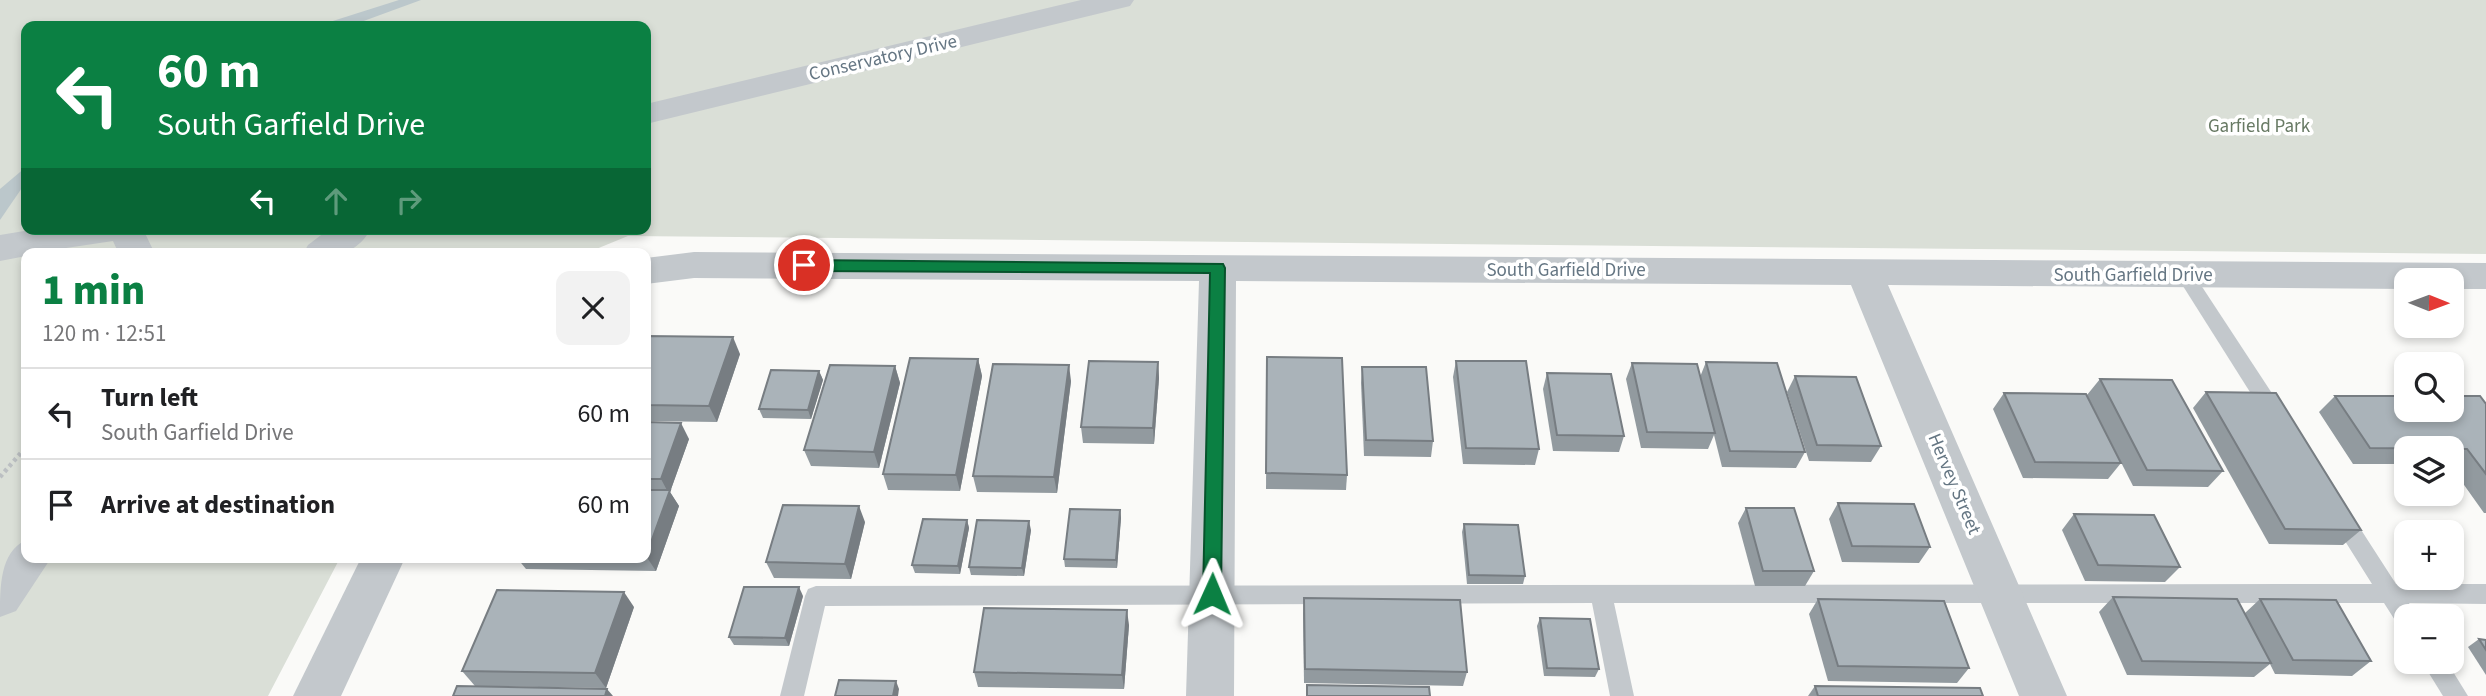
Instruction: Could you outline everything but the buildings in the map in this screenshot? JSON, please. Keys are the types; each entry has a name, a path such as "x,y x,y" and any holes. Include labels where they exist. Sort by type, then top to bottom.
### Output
{"street":[{"name":"Conservatory Drive","path":"651,113 1119,0"},
{"path":"0,248 81,235"},
{"path":"329,248 345,235"},
{"name":"South Garfield Drive","path":"651,270 694,265 2486,276"},
{"path":"1210,696 1218,268"},
{"name":"Hervey Street","path":"1864,273 2043,696"},
{"path":"0,597 25,563"},
{"path":"317,696 381,563"}],"lane":[{"path":"2185,275 2284,428"},
{"path":"2329,499 2397,604"},
{"path":"792,696 816,596 1999,592 2486,594"},
{"path":"1601,593 1622,696"},
{"path":"2442,674 2456,696"}],"path":[{"path":"0,477 21,457"}],"green space":[{"name":"Garfield Park","path":"0,0 2486,0 2486,254 628,236 599,248 21,248 21,563 337,563 268,696 0,696"}],"shaded area":[{"path":"399,0 421,0 364,21 333,21"},
{"path":"21,171 21,189 0,220 0,189"}],"route":[{"path":"804,265 1218,268 1212,594"}]}
